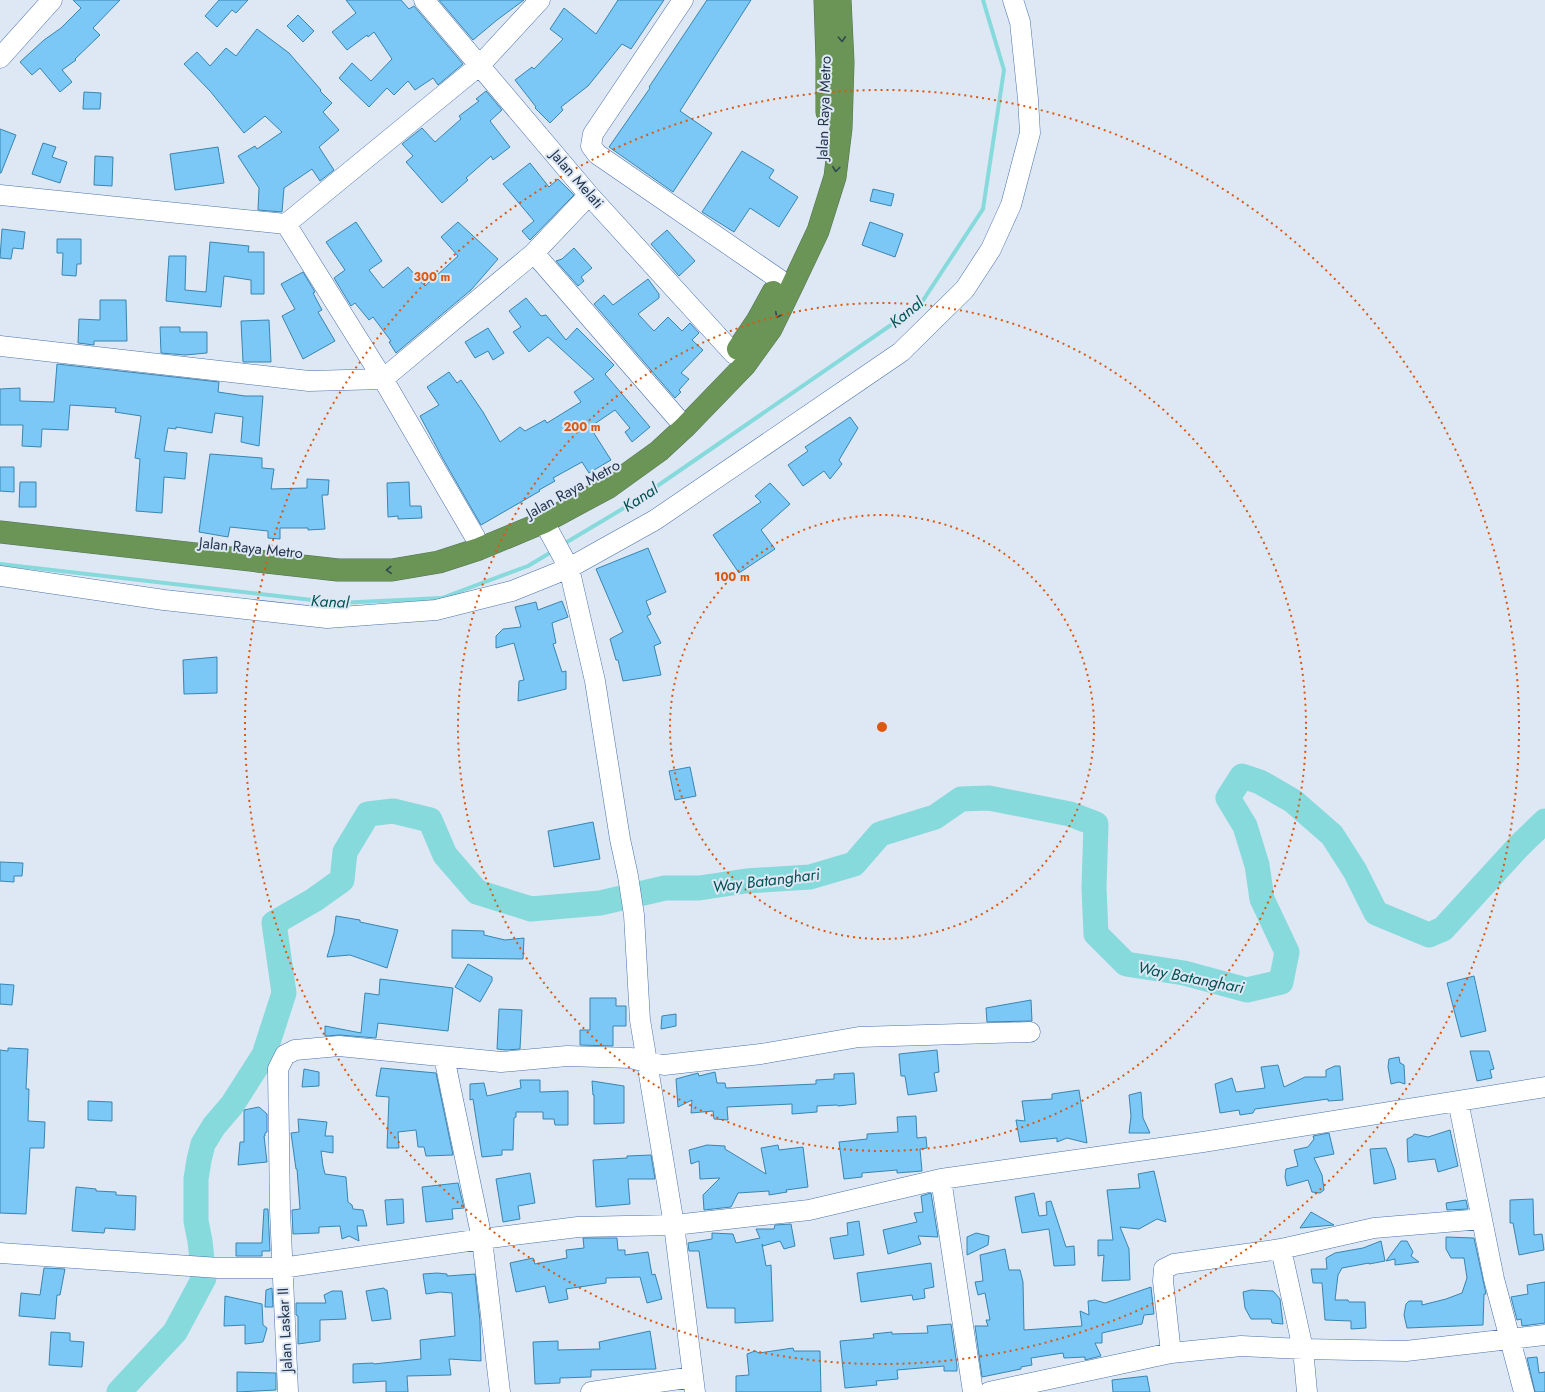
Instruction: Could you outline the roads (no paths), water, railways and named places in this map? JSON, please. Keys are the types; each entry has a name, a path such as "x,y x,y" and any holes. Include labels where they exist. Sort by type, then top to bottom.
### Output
{"highway":[{"name":"Jalan Raya Metro","path":"0,519 190,548 345,557 391,556 435,549 475,537 538,511 603,476 650,442 677,418 734,354 757,321 780,280 805,227 821,175 826,125 827,92 825,0"},
{"path":"0,532 190,548 338,570 392,570 439,562 548,529 659,451 686,426 745,365 771,329 818,231 835,177 841,128 843,62 840,0"}],"street":[{"path":"0,58 52,0"},
{"name":"Jalan Melati","path":"424,0 589,195 734,354"},
{"path":"0,195 286,224 480,65 540,0"},
{"path":"683,0 593,134 591,146 597,154 780,280"},
{"path":"0,576 164,600 327,618 436,610 512,591 566,563 656,520 901,352 965,289 990,249 1011,205 1030,133 1020,22 1013,0"},
{"path":"0,346 309,380 383,379 534,253 589,195"},
{"path":"286,224 383,379 475,537"},
{"path":"534,253 677,418"},
{"path":"548,529 566,563 595,681 620,839 634,915 640,1020 674,1225 694,1385 591,1392"},
{"name":"Jalan Laskar II","path":"288,1392 280,1210 278,1069 285,1055 295,1050 339,1046 501,1062 567,1056 631,1058 646,1062 664,1064 761,1054 858,1037 1030,1032"},
{"path":"444,1057 482,1239 500,1392"},
{"path":"0,1253 219,1268 282,1268 482,1239 578,1227 674,1225 809,1210 941,1179 1203,1142 1545,1087"},
{"path":"1458,1101 1494,1280 1524,1392"},
{"path":"941,1179 973,1392"},
{"path":"1172,1353 1162,1281 1164,1269 1168,1266 1281,1249 1374,1228 1482,1219"},
{"path":"1281,1249 1303,1349 1307,1392"},
{"path":"989,1392 1172,1353 1241,1346 1406,1351 1545,1335"}],"waterway":[{"name":"Kanal","path":"562,545 634,502 920,305 983,209 1004,70 983,0"},
{"name":"Kanal","path":"0,564 338,603 442,598 528,566 553,551"},
{"name":"Way Batanghari","path":"119,1392 175,1332 204,1278 196,1221 196,1179 199,1160 203,1144 214,1126 232,1105 264,1055 284,993 274,923 314,900 342,880 345,852 368,814 393,811 430,820 445,855 477,892 531,909 600,903 665,888 699,888 746,881 810,877 854,864 880,834 935,817 961,799 989,798 1070,814 1096,824 1094,888 1096,934 1126,964 1184,973 1247,990 1281,982 1287,952 1262,899 1257,865 1245,826 1228,798 1242,776 1260,782 1293,801 1332,835 1355,871 1376,913 1429,935 1443,929 1519,846 1545,821"}]}
